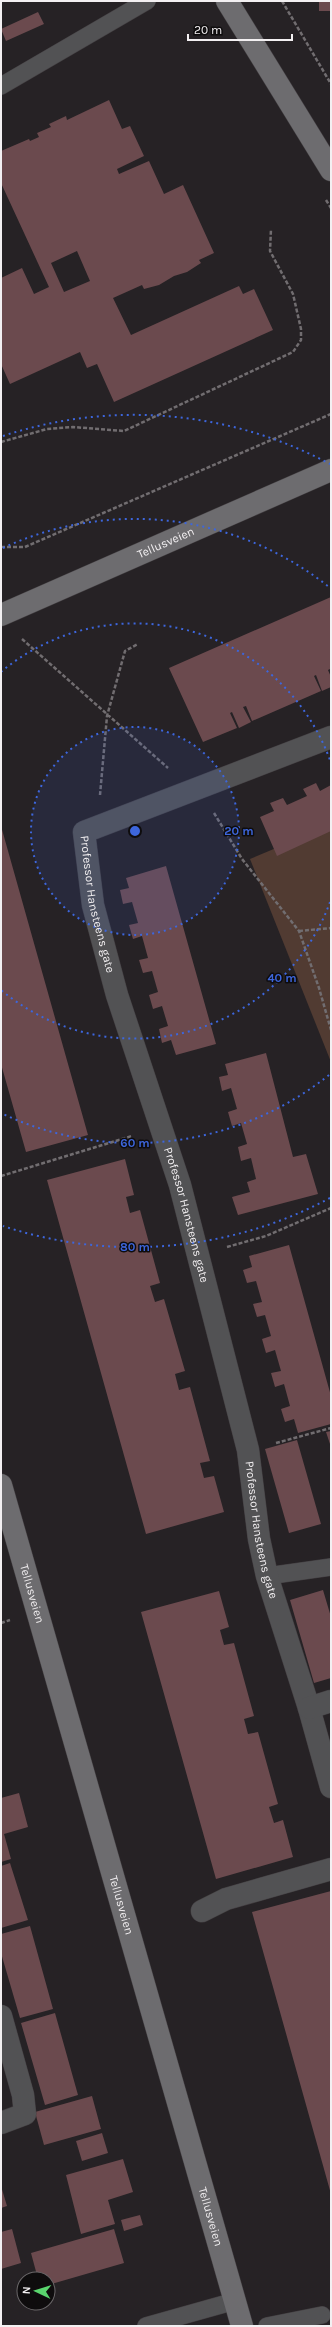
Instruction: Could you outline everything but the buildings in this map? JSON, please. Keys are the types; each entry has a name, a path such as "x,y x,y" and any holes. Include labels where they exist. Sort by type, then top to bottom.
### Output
{"street":[{"path":"227,1 331,170"},
{"name":"Tellusveien","path":"1,616 331,470"},
{"name":"Professor Hansteens gate","path":"331,737 194,791 84,832 93,905 117,995 159,1128 180,1185 196,1255 248,1450 259,1539 267,1576 309,1708 331,1786"},
{"name":"Tellusveien","path":"1,1485 242,2326"},
{"path":"309,1708 331,1701"},
{"path":"202,1911 226,1899 331,1869"},
{"path":"1,2016 23,2095 25,2114 1,2123"}],"lane":[{"path":"1,86 147,1"},
{"path":"267,1576 331,1567"},
{"path":"146,2326 235,2301"},
{"path":"268,2326 322,2314"}],"path":[{"path":"282,1 331,84"},
{"path":"1,442 54,428 73,427 124,431 293,352 300,340 301,329 293,294 270,251 271,229"},
{"path":"1,547 25,547 331,414"},
{"path":"18,636 210,806 242,859 299,932 331,1030"},
{"path":"84,832 100,798 107,716 125,651 138,644"},
{"path":"299,932 331,928"},
{"path":"1,1176 47,1160 159,1128"},
{"path":"196,1255 266,1236 331,1208"},
{"path":"248,1450 331,1428"}],"shaded area":[{"path":"331,825 331,1062 250,859"}]}
